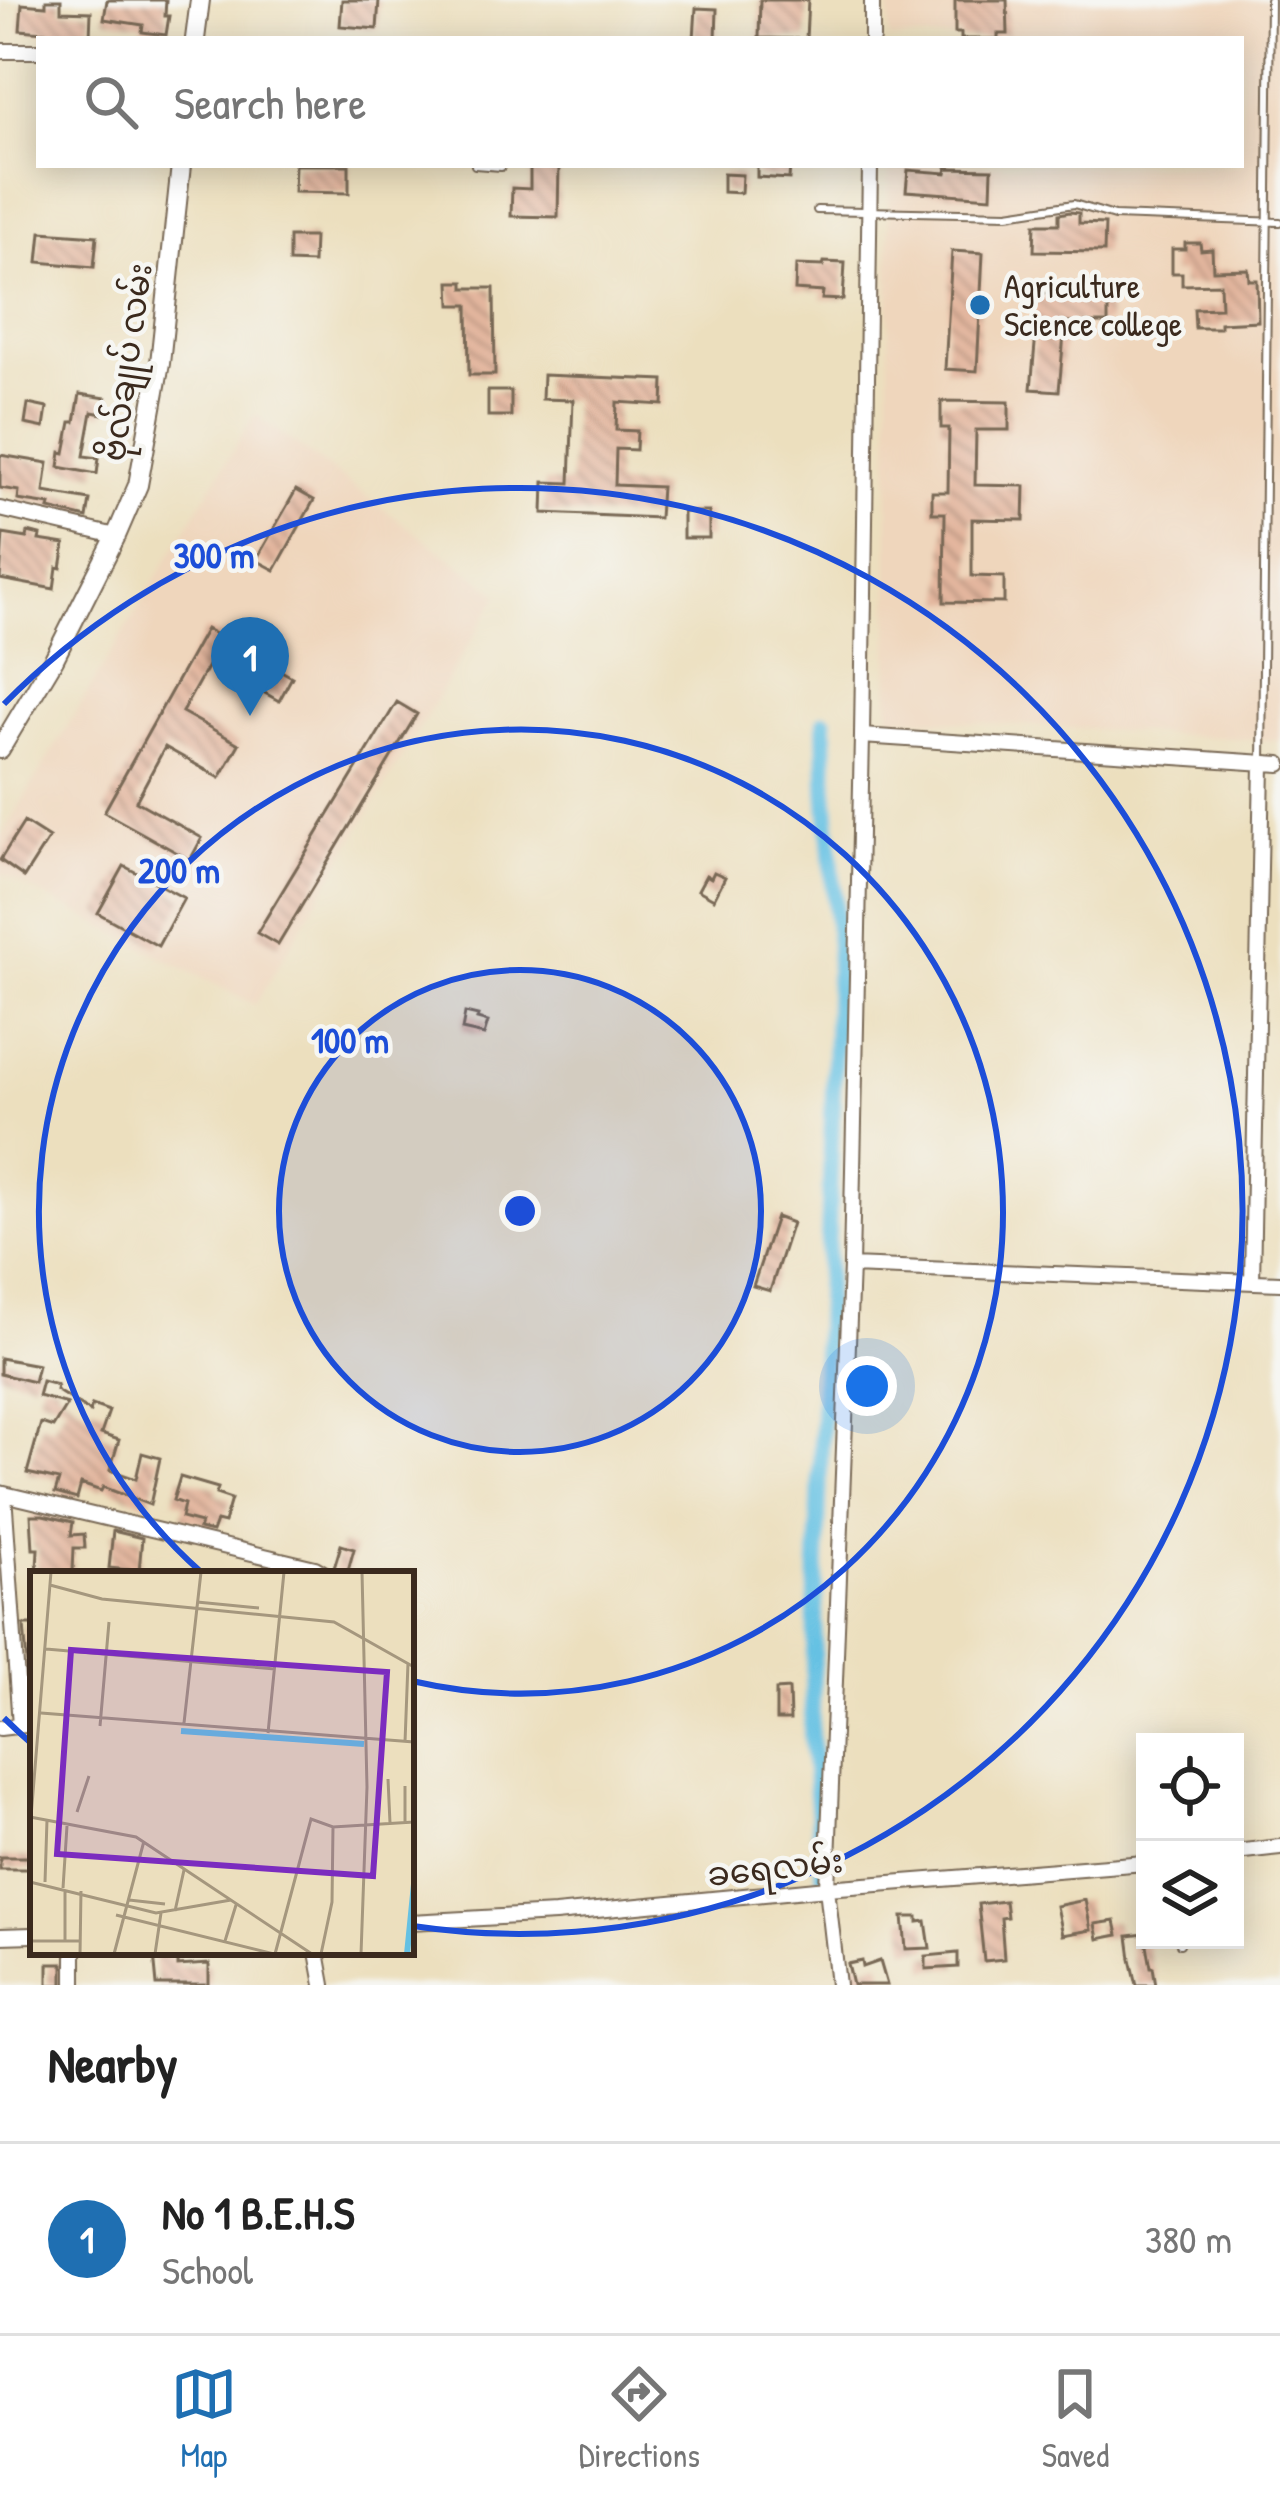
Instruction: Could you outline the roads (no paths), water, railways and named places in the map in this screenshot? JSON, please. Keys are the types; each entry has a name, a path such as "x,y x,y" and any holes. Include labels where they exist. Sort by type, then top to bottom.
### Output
{"main road":[{"path":"195,36 200,0"},
{"name":"ဗိုလ်ချုပ် လမ်း","path":"0,749 54,659 138,485 160,363 181,168"}],"street":[{"path":"872,0 872,36"},
{"path":"0,51 36,51"},
{"path":"838,1985 827,1888 850,1266 870,168"},
{"path":"0,509 116,536"},
{"path":"862,736 1280,764"},
{"path":"1252,1282 1262,764"},
{"path":"850,1266 1280,1282"},
{"path":"0,1728 27,1724 2,1493 320,1571"},
{"path":"1244,1851 1280,1847"},
{"name":"ခရေလမ်း","path":"414,1922 1136,1864"},
{"path":"0,1936 30,1935"},
{"path":"318,1955 323,1985"}],"lane":[{"path":"1262,764 1270,0"},
{"path":"817,210 1008,214 1074,204 1114,216 1280,222"}],"waterway":[{"path":"823,1873 811,1735 838,945 825,721"}],"place":[{"name":"Agriculture Science college","path":"980,305"},
{"name":"No 1 B.E.H.S","path":"250,716"}]}
